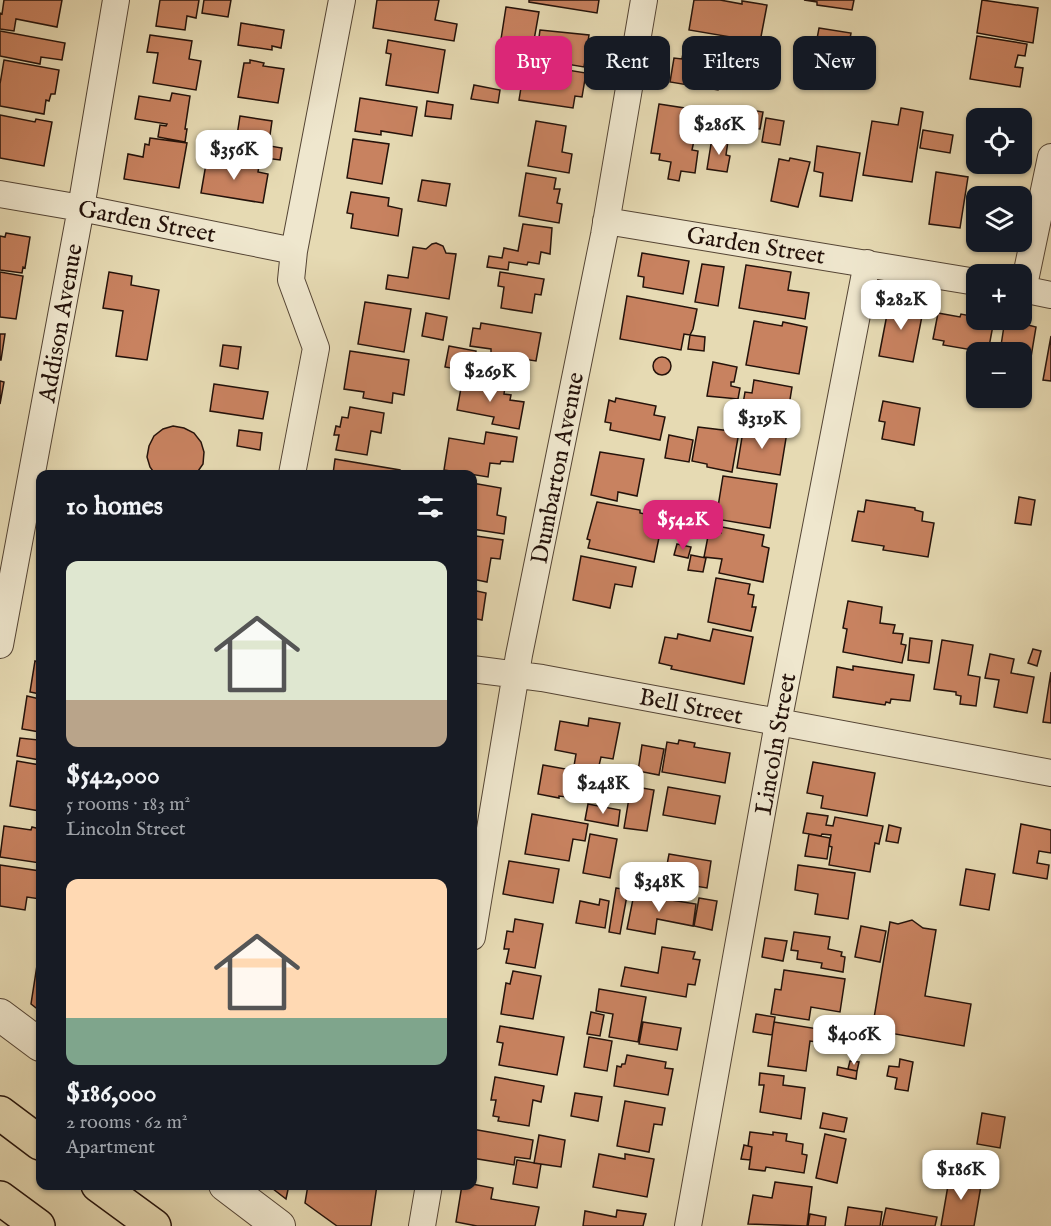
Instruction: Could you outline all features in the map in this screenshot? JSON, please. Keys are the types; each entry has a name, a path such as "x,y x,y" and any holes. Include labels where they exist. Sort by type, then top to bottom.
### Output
{"highway":[{"path":"0,1113 36,1140"},
{"path":"105,1190 154,1226"},
{"path":"0,1198 39,1226"}],"street":[{"name":"Addison Avenue","path":"0,645 81,208 116,0"},
{"path":"293,470 316,348 291,280 294,251 342,0"},
{"name":"Dumbarton Avenue","path":"477,907 516,675 606,221 644,0"},
{"path":"1028,264 1051,157"},
{"name":"Garden Street","path":"0,194 294,251"},
{"name":"Garden Street","path":"606,221 966,280"},
{"name":"Lincoln Street","path":"688,1226 778,723 867,263"},
{"path":"1032,292 1051,295"},
{"name":"Bell Street","path":"477,670 542,678 1051,773"},
{"path":"0,1015 36,1043"},
{"path":"232,1190 279,1226"},
{"path":"422,1226 428,1190"}],"building":[{"path":"4,0 62,0 57,27 16,19 14,31 0,29 0,13 2,14"},
{"path":"160,0 199,0 196,18 187,16 185,30 156,26"},
{"path":"204,0 231,0 228,17 202,13"},
{"path":"377,0 439,0 435,20 457,24 454,41 373,28"},
{"path":"529,0 599,0 597,13 529,2"},
{"path":"694,0 720,0 742,4 742,1 767,5 761,36 724,36 689,30"},
{"path":"804,0 854,0 852,10 817,5 817,2"},
{"path":"982,0 1038,8 1033,43 977,33"},
{"path":"506,7 539,12 535,36 501,36"},
{"path":"241,23 284,30 281,48 272,46 272,50 238,45"},
{"path":"819,28 851,33 850,36 818,36"},
{"path":"540,30 589,35 584,36 584,67 572,65 572,36 539,36"},
{"path":"0,31 65,43 62,60 41,57 40,64 0,56"},
{"path":"150,35 192,41 189,59 201,61 196,90 153,83 158,53 147,52"},
{"path":"977,36 1027,44 1025,56 1018,55 1015,67 1023,68 1020,87 970,79"},
{"path":"388,40 445,50 438,93 386,85 391,54 386,53"},
{"path":"674,58 682,59 682,84 670,82"},
{"path":"4,60 59,70 55,94 51,94 49,101 46,100 44,114 0,106 0,84"},
{"path":"250,60 264,63 263,66 284,69 278,103 238,97 244,63 250,63"},
{"path":"572,71 584,73 582,97 575,96 573,108 519,100 521,90 572,90"},
{"path":"474,85 500,90 498,103 471,99"},
{"path":"172,93 190,96 185,142 158,137 160,125 166,126 167,124 135,119 139,96 170,101"},
{"path":"360,98 417,107 412,136 381,131 381,135 355,131"},
{"path":"427,101 453,105 451,119 425,116"},
{"path":"659,104 691,109 687,135 695,136 692,150 698,151 695,173 681,171 679,181 668,179 671,162 659,160 660,154 651,153"},
{"path":"901,108 923,112 912,182 863,175 872,121 898,125"},
{"path":"751,110 763,112 760,129 748,128"},
{"path":"0,115 35,122 36,119 52,122 44,166 0,158"},
{"path":"240,116 272,121 269,142 253,139 252,144 236,142"},
{"path":"766,118 784,121 780,145 762,142"},
{"path":"536,121 566,126 562,152 572,154 569,173 528,166"},
{"path":"923,130 953,135 950,153 920,148"},
{"path":"150,138 187,143 179,188 124,179 128,154 143,157 145,144 149,145"},
{"path":"712,138 728,141 726,155 730,156 727,172 707,169"},
{"path":"353,139 389,144 382,184 347,178"},
{"path":"253,143 282,148 280,160 251,156"},
{"path":"817,146 860,153 852,201 820,196 823,173 814,171"},
{"path":"207,158 259,166 258,172 268,174 263,203 201,193"},
{"path":"790,158 810,162 798,207 771,201 779,159 789,161"},
{"path":"936,172 968,177 960,228 929,224"},
{"path":"526,173 556,178 554,189 560,189 557,203 562,204 559,223 519,216"},
{"path":"422,180 450,184 446,206 418,201"},
{"path":"351,192 389,198 388,206 402,209 398,236 351,228 353,214 347,213"},
{"path":"523,224 552,228 550,254 541,252 539,264 509,262 508,270 487,267 489,256 502,258 504,248 518,251"},
{"path":"6,233 30,237 25,268 23,267 22,273 0,270 0,236 5,237"},
{"path":"436,243 443,246 446,253 456,254 449,299 386,289 388,275 408,278 413,247 426,249"},
{"path":"642,253 689,261 683,294 643,287 644,277 638,276"},
{"path":"702,264 724,267 718,306 695,302"},
{"path":"746,265 791,272 788,290 809,293 805,319 739,308"},
{"path":"0,272 23,276 16,319 0,317"},
{"path":"109,272 132,276 131,285 159,290 147,360 116,356 123,311 103,308"},
{"path":"500,272 544,279 541,295 535,294 532,313 501,308 504,287 498,286"},
{"path":"627,296 697,309 693,329 690,335 684,334 681,350 620,339"},
{"path":"890,299 924,306 913,362 879,356"},
{"path":"365,302 411,309 404,352 358,344"},
{"path":"426,313 447,317 443,340 422,336"},
{"path":"938,313 960,317 961,314 966,315 966,330 992,330 990,342 966,342 966,349 943,345 944,341 933,339"},
{"path":"754,321 782,326 783,322 807,327 799,374 746,365"},
{"path":"481,323 541,333 536,361 491,354 491,349 470,346 473,328 480,329"},
{"path":"1032,326 1036,327 1032,351 1032,342 1002,342 1003,330 1032,330"},
{"path":"0,334 5,334 1,360 0,360"},
{"path":"690,335 705,337 704,351 688,349"},
{"path":"1051,336 1051,381 1043,380"},
{"path":"223,345 241,347 238,369 220,366"},
{"path":"449,346 476,351 473,372 445,367"},
{"path":"350,351 409,360 404,395 393,393 392,403 363,398 364,392 344,389"},
{"path":"658,357 666,357 671,362 669,373 658,375 653,370 653,362"},
{"path":"713,362 737,367 731,386 740,388 738,399 707,396"},
{"path":"463,377 505,387 504,394 511,395 510,400 524,402 519,429 492,424 494,417 457,410"},
{"path":"754,380 792,387 786,424 741,416 745,392 752,393"},
{"path":"0,381 4,382 0,404"},
{"path":"214,384 268,392 263,419 210,411"},
{"path":"616,398 656,406 654,415 665,417 660,440 610,430 611,423 605,422 609,400 615,402"},
{"path":"883,401 920,408 914,445 882,439 885,422 879,421"},
{"path":"350,407 384,413 381,433 371,431 367,455 336,450 339,435 334,435 336,426 340,427 342,417 348,418"},
{"path":"744,425 787,432 780,475 737,468"},
{"path":"173,426 194,433 201,442 204,452 203,464 199,470 152,470 147,457 149,446 154,436 163,429"},
{"path":"698,427 739,432 732,472 707,467 707,464 692,461"},
{"path":"239,430 262,433 260,450 237,446"},
{"path":"486,432 517,437 513,462 490,463 488,477 477,475 477,470 444,470 449,438 484,444"},
{"path":"669,435 693,440 689,462 665,458"},
{"path":"600,452 644,459 637,496 618,492 617,501 591,495"},
{"path":"335,459 400,470 334,470"},
{"path":"723,476 777,484 770,528 716,519"},
{"path":"477,484 501,488 497,515 506,517 504,534 477,530"},
{"path":"1019,497 1035,500 1031,525 1015,523"},
{"path":"866,500 915,508 923,512 922,521 934,523 928,557 883,550 884,546 852,541 858,511 864,512"},
{"path":"597,502 640,510 640,513 663,518 654,562 588,548 590,540 587,539"},
{"path":"722,527 764,535 762,546 769,548 763,582 719,573 722,559 704,557 709,531 721,533"},
{"path":"477,536 503,540 500,559 491,558 487,582 477,580"},
{"path":"677,544 691,547 688,558 674,555"},
{"path":"691,555 706,558 703,572 688,570"},
{"path":"581,556 636,567 632,587 615,584 610,608 573,600"},
{"path":"716,578 750,584 748,594 754,595 752,607 756,607 751,631 708,622"},
{"path":"477,591 486,593 482,620 477,619"},
{"path":"848,601 882,607 880,623 895,625 893,633 903,634 901,644 906,645 902,663 843,652 847,629 843,628"},
{"path":"713,629 753,637 744,684 671,669 672,666 659,663 665,637 677,639 678,634 710,641"},
{"path":"910,638 932,641 929,663 908,660"},
{"path":"942,640 973,645 968,675 980,677 976,706 960,704 961,696 956,695 956,692 934,689"},
{"path":"1033,649 1041,651 1037,666 1028,663"},
{"path":"990,654 1014,659 1011,673 1034,677 1027,713 994,707 999,680 985,678"},
{"path":"35,661 36,693 30,692"},
{"path":"853,666 914,675 910,701 891,699 890,703 886,702 885,705 833,697 837,667 853,670"},
{"path":"1051,672 1051,723 1043,722"},
{"path":"27,696 36,698 36,731 22,729"},
{"path":"589,718 620,723 613,759 601,757 598,770 574,766 576,754 555,750 560,721 588,726"},
{"path":"20,738 36,740 36,759 17,756"},
{"path":"679,740 695,743 694,747 730,753 725,783 662,772 667,742 678,744"},
{"path":"642,745 664,749 659,775 638,771"},
{"path":"17,761 36,764 36,810 10,806"},
{"path":"813,762 875,773 867,816 821,808 823,796 807,793"},
{"path":"543,765 588,773 583,799 538,794"},
{"path":"631,786 654,790 647,831 624,828"},
{"path":"668,787 720,796 715,824 663,815"},
{"path":"588,804 620,810 618,826 585,820"},
{"path":"807,813 828,816 826,825 833,826 835,817 883,826 879,844 875,843 870,872 829,865 831,835 803,833"},
{"path":"532,814 588,824 585,841 573,839 569,861 525,854"},
{"path":"1021,824 1051,830 1051,853 1039,851 1037,863 1049,865 1047,879 1013,873"},
{"path":"889,825 901,828 898,843 886,841"},
{"path":"4,826 31,830 32,827 36,828 36,862 0,857"},
{"path":"590,834 617,839 610,878 583,873"},
{"path":"809,834 830,838 827,859 805,856"},
{"path":"669,854 711,861 707,888 664,881"},
{"path":"509,861 559,869 553,903 503,894"},
{"path":"0,865 36,870 36,898 27,897 25,910 0,906"},
{"path":"798,865 855,873 848,919 815,914 818,894 795,890"},
{"path":"966,869 995,874 989,910 960,905"},
{"path":"616,888 628,890 620,934 609,932"},
{"path":"634,894 696,904 693,926 657,919 655,934 627,929"},
{"path":"699,898 717,901 712,930 694,926"},
{"path":"600,899 609,901 605,928 576,923 580,901 599,905"},
{"path":"515,919 543,924 535,968 506,963 509,949 504,949 507,931 513,932"},
{"path":"912,920 923,928 936,930 925,996 971,1004 964,1046 872,1030 890,922 898,924"},
{"path":"861,926 886,931 880,962 855,957"},
{"path":"794,932 830,937 828,949 842,952 841,956 845,957 843,972 821,968 822,963 797,959 798,951 791,950"},
{"path":"765,938 787,941 783,961 762,957"},
{"path":"662,947 695,952 693,959 700,960 695,985 688,984 686,997 621,986 625,967 658,973"},
{"path":"784,970 845,979 840,1012 811,1007 809,1020 771,1014 775,989 781,990"},
{"path":"513,971 541,976 533,1019 501,1014 506,983 510,984"},
{"path":"36,972 36,1008 31,1004"},
{"path":"599,989 646,997 638,1042 609,1037 613,1014 596,1011"},
{"path":"591,1012 604,1015 600,1036 587,1034"},
{"path":"756,1014 775,1017 772,1035 753,1032"},
{"path":"643,1022 681,1028 677,1050 639,1044"},
{"path":"774,1022 825,1030 823,1043 810,1041 806,1071 768,1066"},
{"path":"500,1026 564,1037 557,1075 499,1065 503,1043 497,1042"},
{"path":"589,1037 612,1041 607,1071 584,1067"},
{"path":"627,1055 666,1062 665,1068 673,1069 668,1095 614,1086 617,1066 621,1067 625,1064"},
{"path":"900,1059 913,1062 908,1091 895,1089 897,1078 887,1076 889,1066 899,1067"},
{"path":"850,1061 859,1062 857,1071 848,1069"},
{"path":"838,1067 857,1071 856,1079 837,1075"},
{"path":"760,1073 784,1076 783,1085 805,1088 801,1119 760,1112 764,1085 759,1085"},
{"path":"495,1077 544,1086 541,1102 533,1100 529,1126 498,1121 499,1117 493,1116 496,1100 491,1100"},
{"path":"575,1093 602,1097 598,1121 571,1116"},
{"path":"625,1101 665,1108 662,1125 654,1124 649,1152 617,1146"},
{"path":"823,1113 847,1118 844,1132 820,1128"},
{"path":"982,1113 1005,1117 1000,1148 977,1144"},
{"path":"477,1130 533,1140 530,1159 515,1157 514,1165 477,1159"},
{"path":"750,1132 787,1134 786,1141 803,1144 802,1154 807,1155 804,1173 766,1167 765,1171 749,1169 752,1147 748,1146"},
{"path":"825,1134 846,1139 837,1183 816,1178"},
{"path":"539,1135 565,1140 561,1167 534,1163"},
{"path":"744,1145 752,1147 750,1160 741,1159"},
{"path":"599,1154 625,1159 625,1154 654,1159 647,1197 593,1187"},
{"path":"517,1160 541,1164 537,1188 513,1184"},
{"path":"950,1174 982,1180 974,1226 941,1226"},
{"path":"775,1182 812,1187 807,1226 748,1224 753,1195 772,1198"},
{"path":"477,1185 493,1188 491,1199 539,1207 535,1226 477,1226 456,1222 461,1190 477,1190"},
{"path":"274,1190 288,1190 286,1199"},
{"path":"307,1190 376,1190 371,1226 337,1226 305,1203"},
{"path":"848,1207 882,1212 880,1226 845,1226"},
{"path":"886,1208 937,1217 935,1226 882,1226"},
{"path":"617,1210 646,1214 643,1226 583,1226 585,1211 616,1217"},
{"path":"810,1214 826,1217 825,1226 808,1226"}]}
